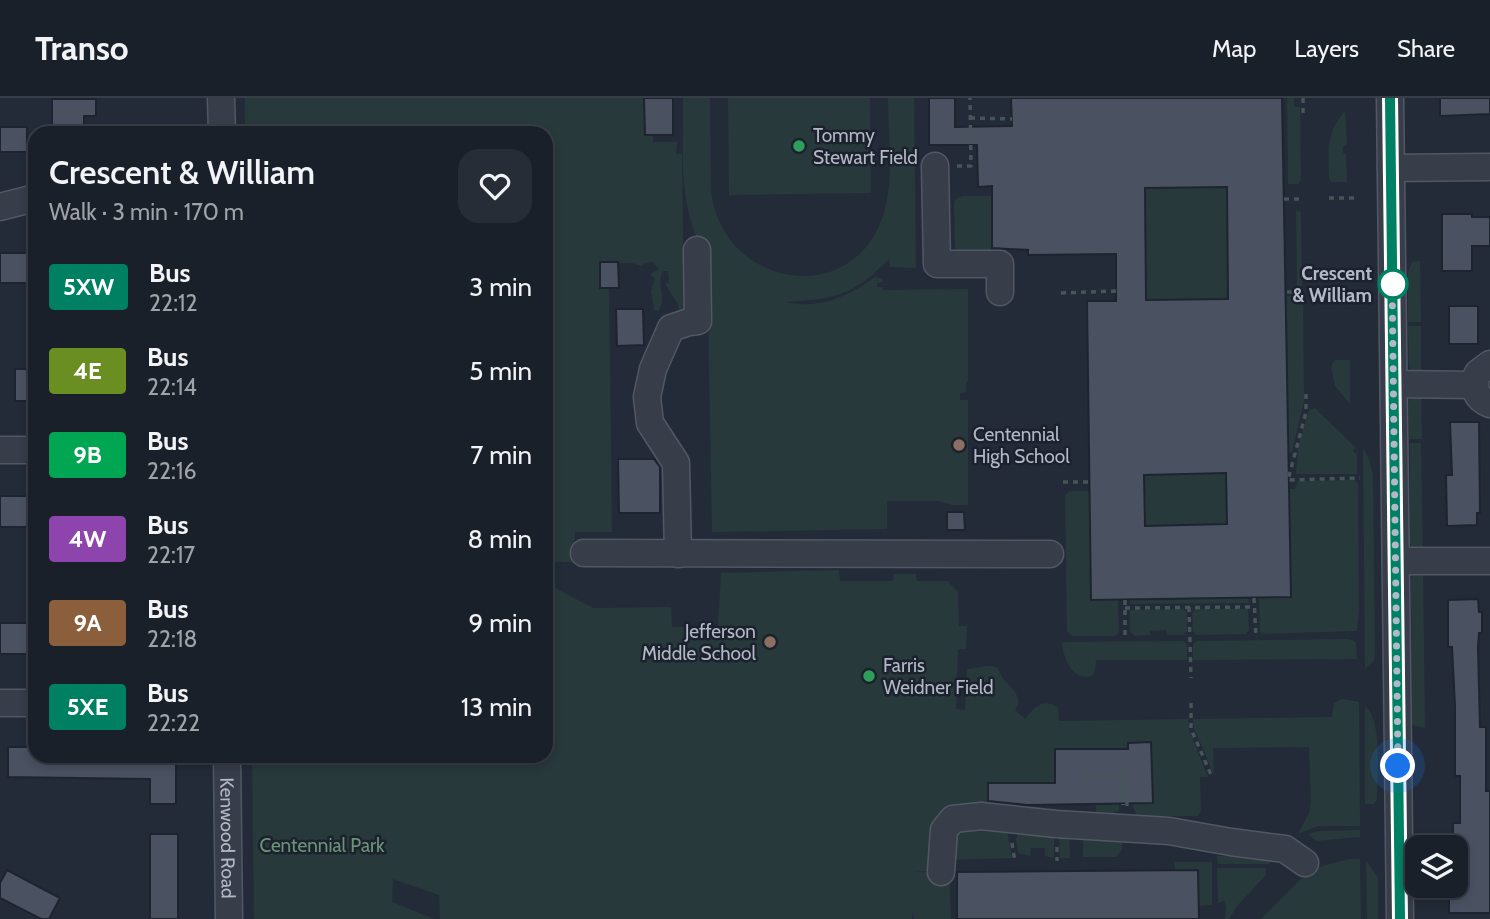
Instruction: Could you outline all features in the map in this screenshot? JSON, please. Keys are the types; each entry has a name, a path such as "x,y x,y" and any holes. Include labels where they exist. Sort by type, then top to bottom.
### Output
{"street":[{"path":"221,98 222,126"},
{"path":"1390,98 1400,919"},
{"path":"935,166 937,264 1000,264 1000,292"},
{"path":"1391,169 1490,167"},
{"path":"0,207 28,200"},
{"path":"678,554 676,463 650,423 647,397 653,369 671,328 698,321 697,250"},
{"path":"1394,384 1485,384"},
{"path":"0,450 28,450"},
{"path":"584,553 1050,554"},
{"path":"1396,561 1490,561"},
{"path":"0,703 28,703"},
{"name":"Kenwood Road","path":"227,763 229,919"},
{"path":"941,872 944,830 953,819 981,816 1179,832 1285,849 1305,863"}],"path":[{"path":"935,166 971,166 970,98"},
{"path":"1303,98 1303,118"},
{"path":"970,118 1012,119"},
{"path":"1329,198 1357,198"},
{"path":"1284,199 1304,199"},
{"path":"1061,293 1115,291"},
{"path":"1287,292 1305,292"},
{"path":"1306,394 1306,412 1288,480 1360,478"},
{"path":"1063,482 1089,482"},
{"path":"1254,598 1256,638"},
{"path":"1125,600 1125,639"},
{"path":"1189,607 1191,678"},
{"path":"1125,608 1255,607"},
{"path":"1191,703 1191,729 1212,777"},
{"path":"1124,811 1127,811 1126,774 1129,774"}],"green space":[{"path":"245,98 644,98 645,134 653,135 653,142 677,142 676,154 682,154 684,306 679,310 665,284 669,283 668,271 663,271 660,281 661,306 658,311 654,310 651,291 655,279 650,274 659,269 653,262 642,266 632,263 600,263 600,288 609,288 612,532 575,532 573,562 553,562 553,126 245,126"},
{"path":"683,98 710,98 711,189 719,221 735,246 758,264 784,274 811,276 838,269 861,252 879,226 888,196 888,98 914,98 916,268 890,267 889,259 865,281 842,293 785,302 809,304 833,300 875,277 883,279 883,282 877,283 877,287 883,287 883,290 968,289 968,381 966,392 960,393 960,400 968,400 968,505 952,505 938,501 887,501 887,529 712,532 707,256 690,219 686,199"},
{"name":"Tommy Stewart Field","path":"728,98 870,98 871,193 729,195"},
{"path":"1287,98 1294,98 1294,107 1300,107 1301,179 1298,184 1288,184"},
{"path":"1345,111 1347,145 1343,146 1343,153 1346,154 1347,182 1332,182 1329,179 1331,135"},
{"path":"1227,187 1228,299 1146,300 1145,188"},
{"path":"963,196 992,196 993,254 958,251 955,247 954,202"},
{"path":"1296,211 1301,212 1300,288 1297,288"},
{"path":"1420,261 1421,322 1408,322 1408,272 1412,262"},
{"path":"1287,296 1299,296 1303,300 1304,401 1292,452 1288,452"},
{"path":"1408,326 1421,326 1421,376 1409,366"},
{"path":"1335,360 1350,360 1350,404 1335,386 1331,366"},
{"path":"1421,391 1422,439 1409,439 1409,399 1412,394"},
{"path":"1315,408 1356,448 1353,450 1357,454 1357,474 1296,474 1298,447 1309,410"},
{"path":"1410,443 1421,443 1423,556 1413,550 1410,544"},
{"path":"1363,448 1373,474 1375,655 1365,669"},
{"path":"1226,473 1227,524 1145,526 1144,475"},
{"path":"1354,480 1358,484 1357,631 1263,634 1260,631 1259,598 1290,597 1288,489 1295,489 1298,481"},
{"path":"1070,491 1090,491 1091,600 1118,600 1119,632 1115,636 1072,636 1067,631 1065,495"},
{"name":"Jefferson Middle School","path":"839,570 840,581 893,581 894,574 916,574 917,581 947,581 958,592 959,626 967,626 966,649 958,649 956,709 965,710 967,669 993,666 1015,692 1018,705 1015,710 1025,719 1036,707 1048,703 1058,708 1059,721 1188,719 1189,730 1208,777 1200,777 1201,810 1198,816 1150,816 1148,821 1139,821 1132,804 1153,803 1151,742 1128,743 1129,773 1119,750 1055,750 1055,772 1119,778 1119,810 1112,814 1112,818 1096,816 1096,805 1112,805 1112,782 988,783 988,805 1006,805 1006,812 959,809 929,871 913,872 949,873 951,919 914,919 913,911 912,919 440,919 439,895 393,879 392,902 434,919 254,919 252,763 553,763 553,587 593,608 671,607 672,627 718,627 721,573"},
{"path":"1423,570 1425,728 1412,725 1411,578 1415,572"},
{"path":"1248,598 1249,603 1130,604 1130,600"},
{"path":"1183,609 1187,612 1187,631 1184,635 1167,635 1167,630 1150,631 1150,635 1135,636 1130,632 1130,610"},
{"path":"1196,609 1248,609 1249,630 1246,634 1196,635 1193,631 1192,613"},
{"path":"1349,639 1356,642 1357,659 1193,660 1193,644 1197,641"},
{"path":"1184,641 1187,644 1187,660 1096,660 1092,676 1085,677 1070,667 1062,642"},
{"path":"1342,699 1359,702 1360,826 1318,826 1298,834 1309,813 1311,801 1309,747 1213,748 1214,775 1194,728 1193,719 1332,717 1334,703"},
{"path":"1365,706 1371,713 1377,736 1377,800 1374,804 1365,804"},
{"path":"957,826 1007,830 1012,858 946,860"},
{"path":"1054,830 1054,858 1045,856 1045,848 1031,848 1030,856 1018,853 1018,833"},
{"path":"1360,830 1360,837 1316,841 1308,834 1319,831"},
{"path":"1065,832 1091,834 1094,837 1123,837 1122,850 1116,857 1083,857 1083,839 1080,836 1069,836 1070,858 1060,858 1059,838"},
{"path":"1217,856 1277,857 1269,864 1218,864"},
{"path":"1360,859 1361,919 1261,919 1304,876 1322,866"},
{"path":"1366,861 1378,877 1378,919 1367,919"},
{"path":"1174,862 1212,862 1212,905 1199,906 1198,870 1175,870"},
{"path":"1217,868 1266,868 1266,875 1237,906 1229,919 1225,919 1224,901 1218,903"}],"building":[{"path":"644,98 673,98 673,135 645,135"},
{"path":"929,98 955,98 955,127 1012,126 1011,98 1282,98 1291,597 1091,600 1087,301 1116,301 1116,254 1028,255 1028,250 992,248 992,186 978,187 977,145 929,145","holes":["1227,187 1228,299 1146,300 1145,188","1226,473 1227,524 1145,526 1144,475"]},
{"path":"1440,98 1490,98 1490,114 1440,116"},
{"path":"52,99 96,99 96,116 84,116 84,126 52,126"},
{"path":"0,127 27,127 27,152 0,152"},
{"path":"1442,214 1490,217 1490,246 1472,246 1472,271 1442,271"},
{"path":"0,253 28,253 28,283 0,283"},
{"path":"600,262 618,262 619,288 600,288"},
{"path":"1449,306 1478,306 1478,344 1449,344"},
{"path":"616,309 643,309 644,345 617,346"},
{"path":"15,369 28,369 28,401 15,401"},
{"path":"1450,422 1479,422 1480,513 1477,513 1477,525 1447,526 1446,475 1452,475"},
{"path":"618,459 654,459 660,467 660,513 619,513"},
{"path":"0,496 28,496 28,527 0,527"},
{"path":"947,512 964,512 965,530 947,530"},
{"path":"1478,599 1479,612 1482,612 1482,633 1479,633 1478,647 1480,727 1486,727 1486,791 1490,791 1490,913 1449,913 1449,898 1468,898 1468,835 1453,835 1453,823 1460,823 1460,776 1455,776 1455,706 1452,647 1448,647 1448,600"},
{"path":"0,623 28,623 28,654 0,654"},
{"path":"1151,742 1153,803 1027,805 988,801 988,783 1055,783 1055,749 1128,749 1128,743"},
{"path":"8,747 28,747 28,763 176,763 176,804 150,804 150,779 8,777"},
{"path":"150,834 178,834 178,919 150,919"},
{"path":"7,870 60,898 49,919 41,919 0,898 0,883"},
{"path":"1198,870 1199,919 957,919 957,872"}],"bus line":[{"name":"5XW","path":"1390,98 1400,919"}],"place":[{"name":"Tommy Stewart Field","path":"799,146"},
{"name":"Crescent & William","path":"1393,284"},
{"name":"Centennial High School","path":"959,445"},
{"name":"Jefferson Middle School","path":"770,642"},
{"name":"Farris Weidner Field","path":"869,676"}],"route":[{"path":"1393,284 1392,276 1398,766"}],"park label":[{"name":"Centennial Park","path":"322,845"}]}
